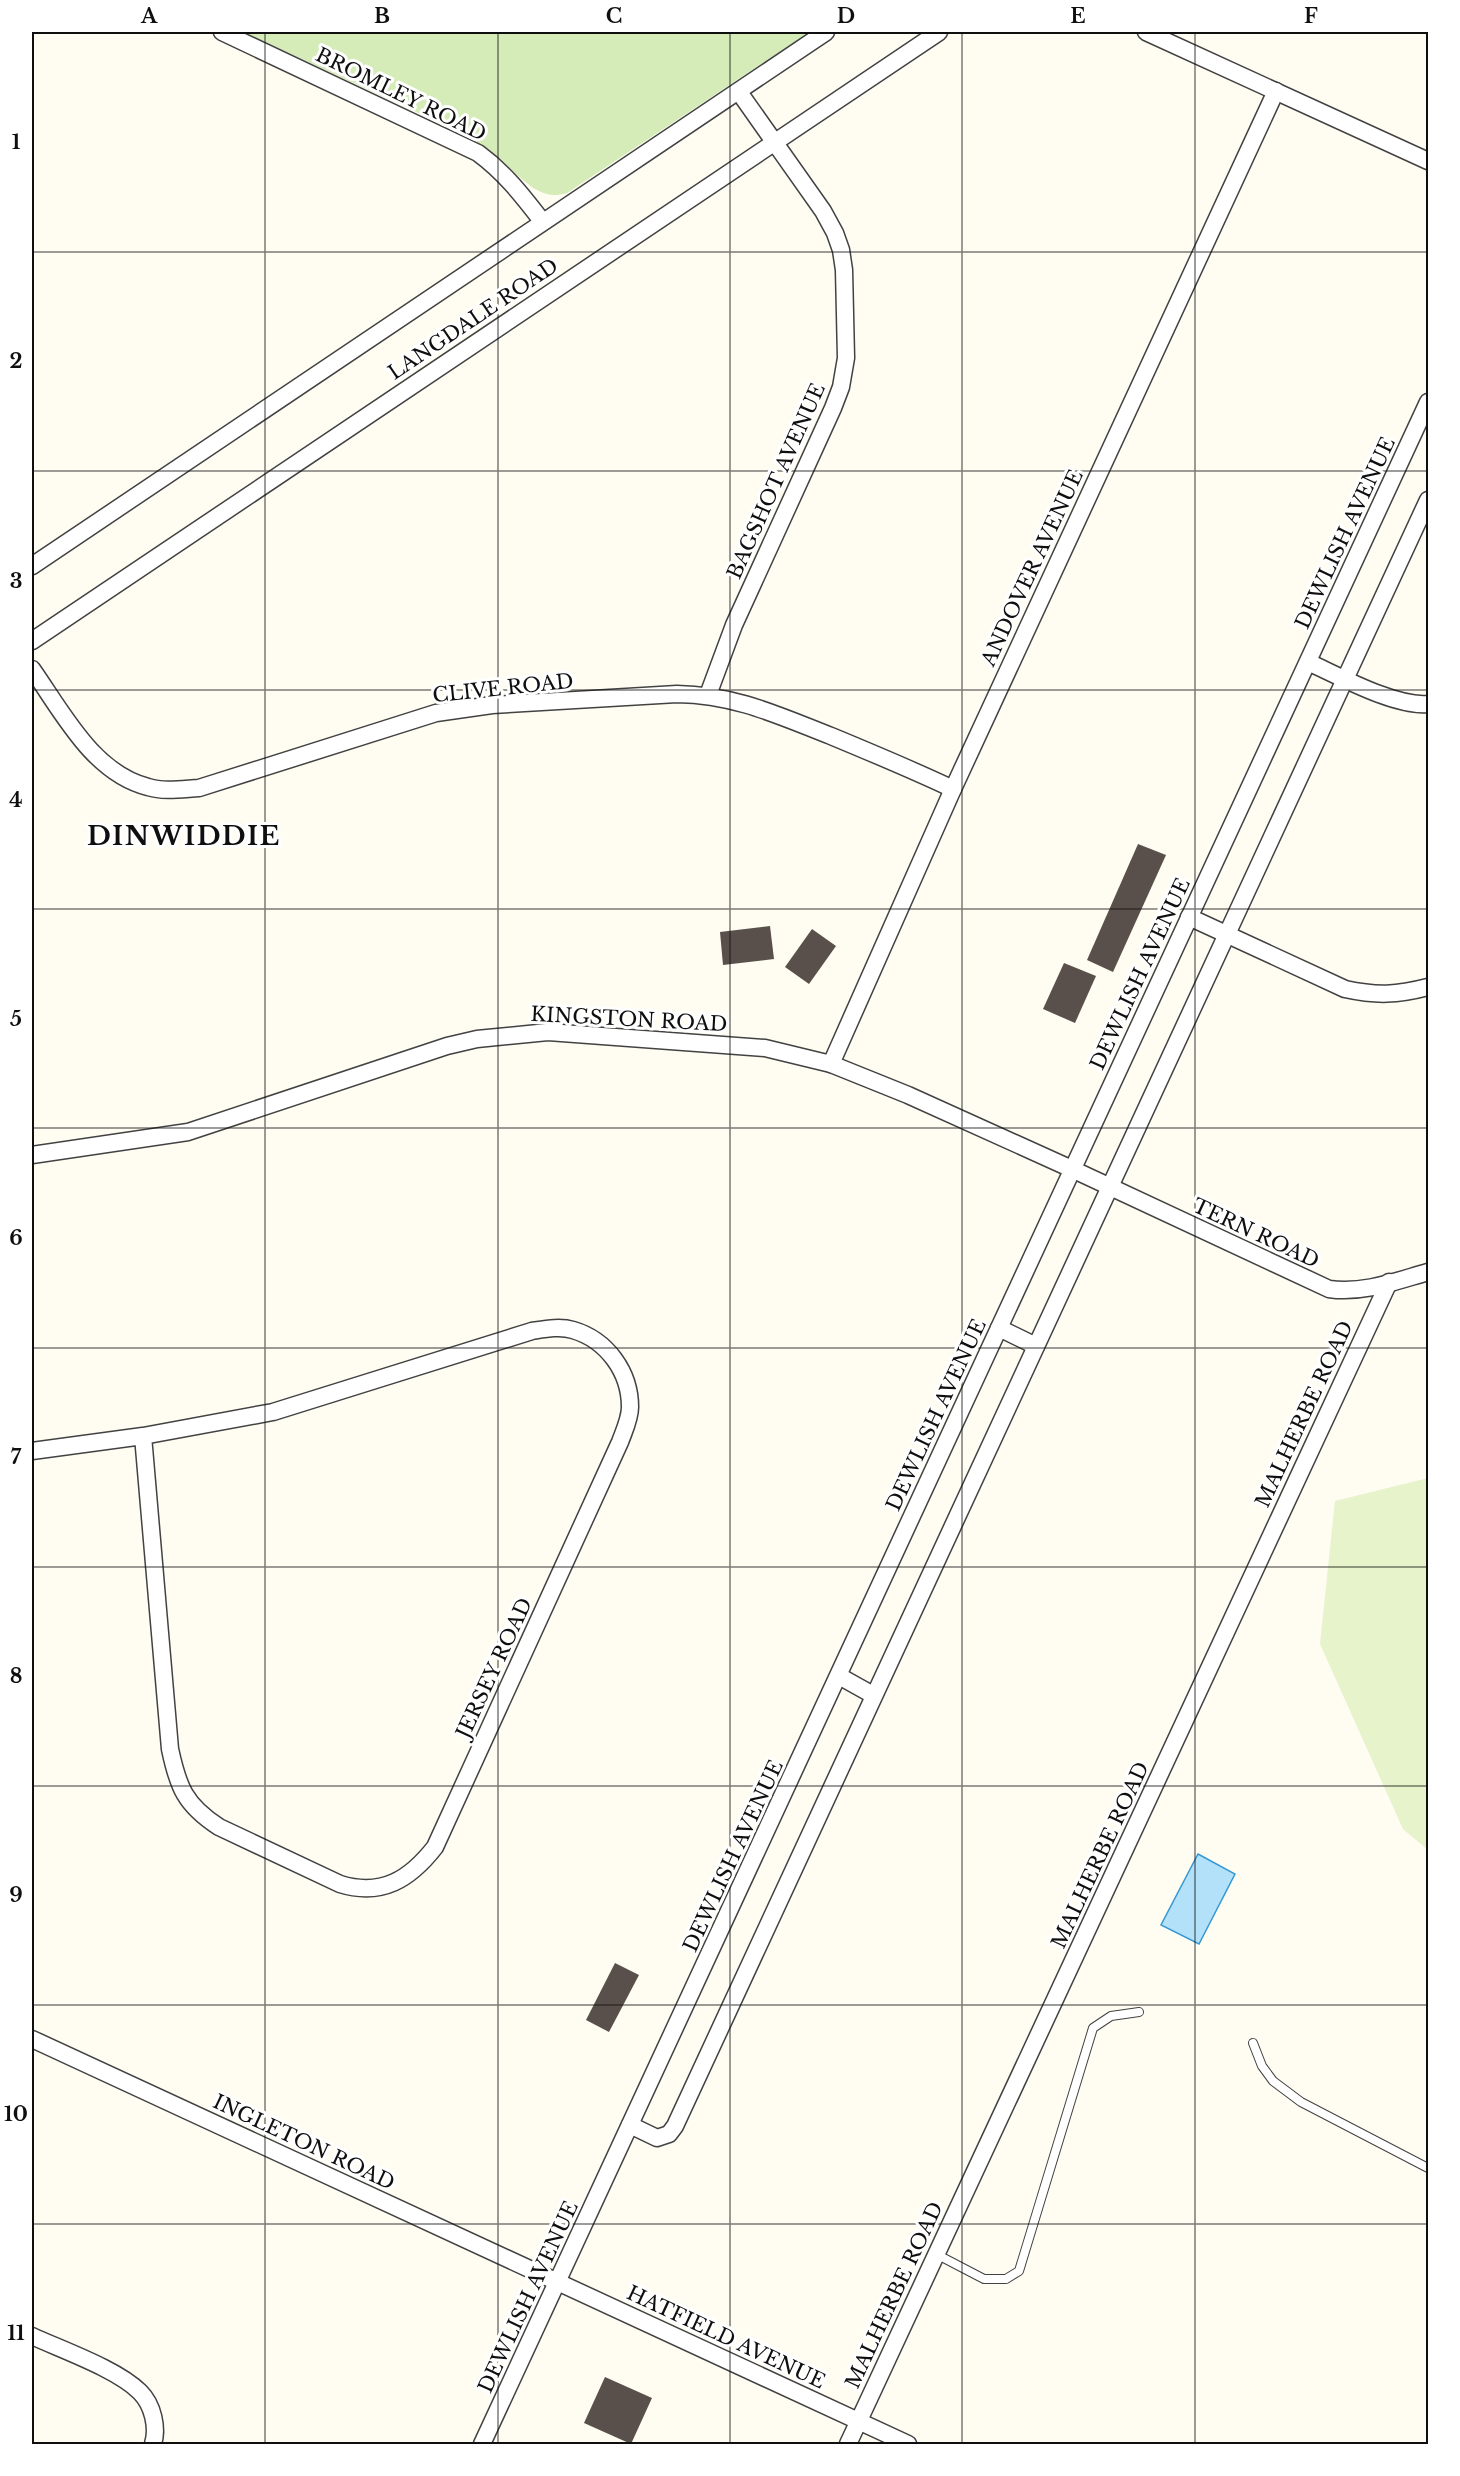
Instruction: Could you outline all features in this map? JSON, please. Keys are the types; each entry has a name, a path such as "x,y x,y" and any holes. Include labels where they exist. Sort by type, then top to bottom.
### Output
{"street":[{"name":"BROMLEY ROAD","path":"222,32 478,153 512,182 542,220"},
{"path":"32,566 542,220 739,92 826,32"},
{"name":"LANGDALE ROAD","path":"32,641 939,32"},
{"path":"1146,32 1428,161"},
{"name":"ANDOVER AVENUE","path":"831,1064 953,789 1276,91"},
{"name":"BAGSHOT AVENUE","path":"708,695 734,625 833,408 841,387 846,358 844,270 841,250 835,233 823,211 739,92"},
{"name":"DEWLISH AVENUE","path":"482,2445 1428,402"},
{"path":"630,2125 652,2137 662,2138 669,2134 675,2126 798,1863 873,1695 1347,680 1428,500"},
{"path":"1308,662 1397,699 1418,705 1428,704"},
{"name":"CLIVE ROAD","path":"32,669 93,754 107,768 149,788 175,790 199,788 436,713 492,705 677,694 708,695 760,708 900,764 953,789"},
{"path":"1189,917 1345,989 1370,995 1392,995 1428,987"},
{"name":"KINGSTON ROAD","path":"32,1155 188,1132 447,1046 511,1035 548,1032 765,1048 831,1064 908,1095 1074,1170"},
{"name":"TERN ROAD","path":"1074,1170 1329,1289 1346,1291 1428,1272"},
{"name":"MALHERBE ROAD","path":"848,2445 1389,1282"},
{"name":"JERSEY ROAD","path":"32,1451 143,1436 273,1412 532,1331 554,1328 572,1329 602,1344 622,1372 629,1399 627,1424 435,1847 408,1875 391,1884 370,1889 354,1889 219,1827 200,1815 188,1801 175,1774 170,1749 143,1436"},
{"path":"999,1328 1036,1346"},
{"path":"839,1676 873,1695"},
{"name":"INGLETON ROAD","path":"32,2039 558,2284"},
{"name":"HATFIELD AVENUE","path":"558,2284 908,2445"},
{"path":"32,2336 117,2375 142,2394 150,2408 154,2423 153,2445"}],"lane":[{"path":"936,2254 984,2279 1006,2280 1018,2271 1093,2028 1111,2016 1139,2012"},
{"path":"1253,2043 1262,2066 1273,2081 1301,2102 1428,2168"}],"green space":[{"path":"244,32 809,32 567,193 554,195 533,188 470,137"},
{"path":"1428,1478 1428,1850 1403,1829 1320,1644 1335,1501"}],"water":[{"path":"1198,1854 1235,1874 1199,1944 1161,1925"}],"building":[{"path":"1138,844 1166,855 1113,972 1087,960"},
{"path":"770,926 774,959 723,965 720,932"},
{"path":"812,929 836,946 809,984 785,967"},
{"path":"1064,963 1096,976 1075,1023 1043,1009"},
{"path":"615,1963 639,1975 609,2032 586,2020"},
{"path":"605,2377 652,2398 631,2444 584,2423"}],"district":[{"name":"DINWIDDIE","path":"184,836"}]}
